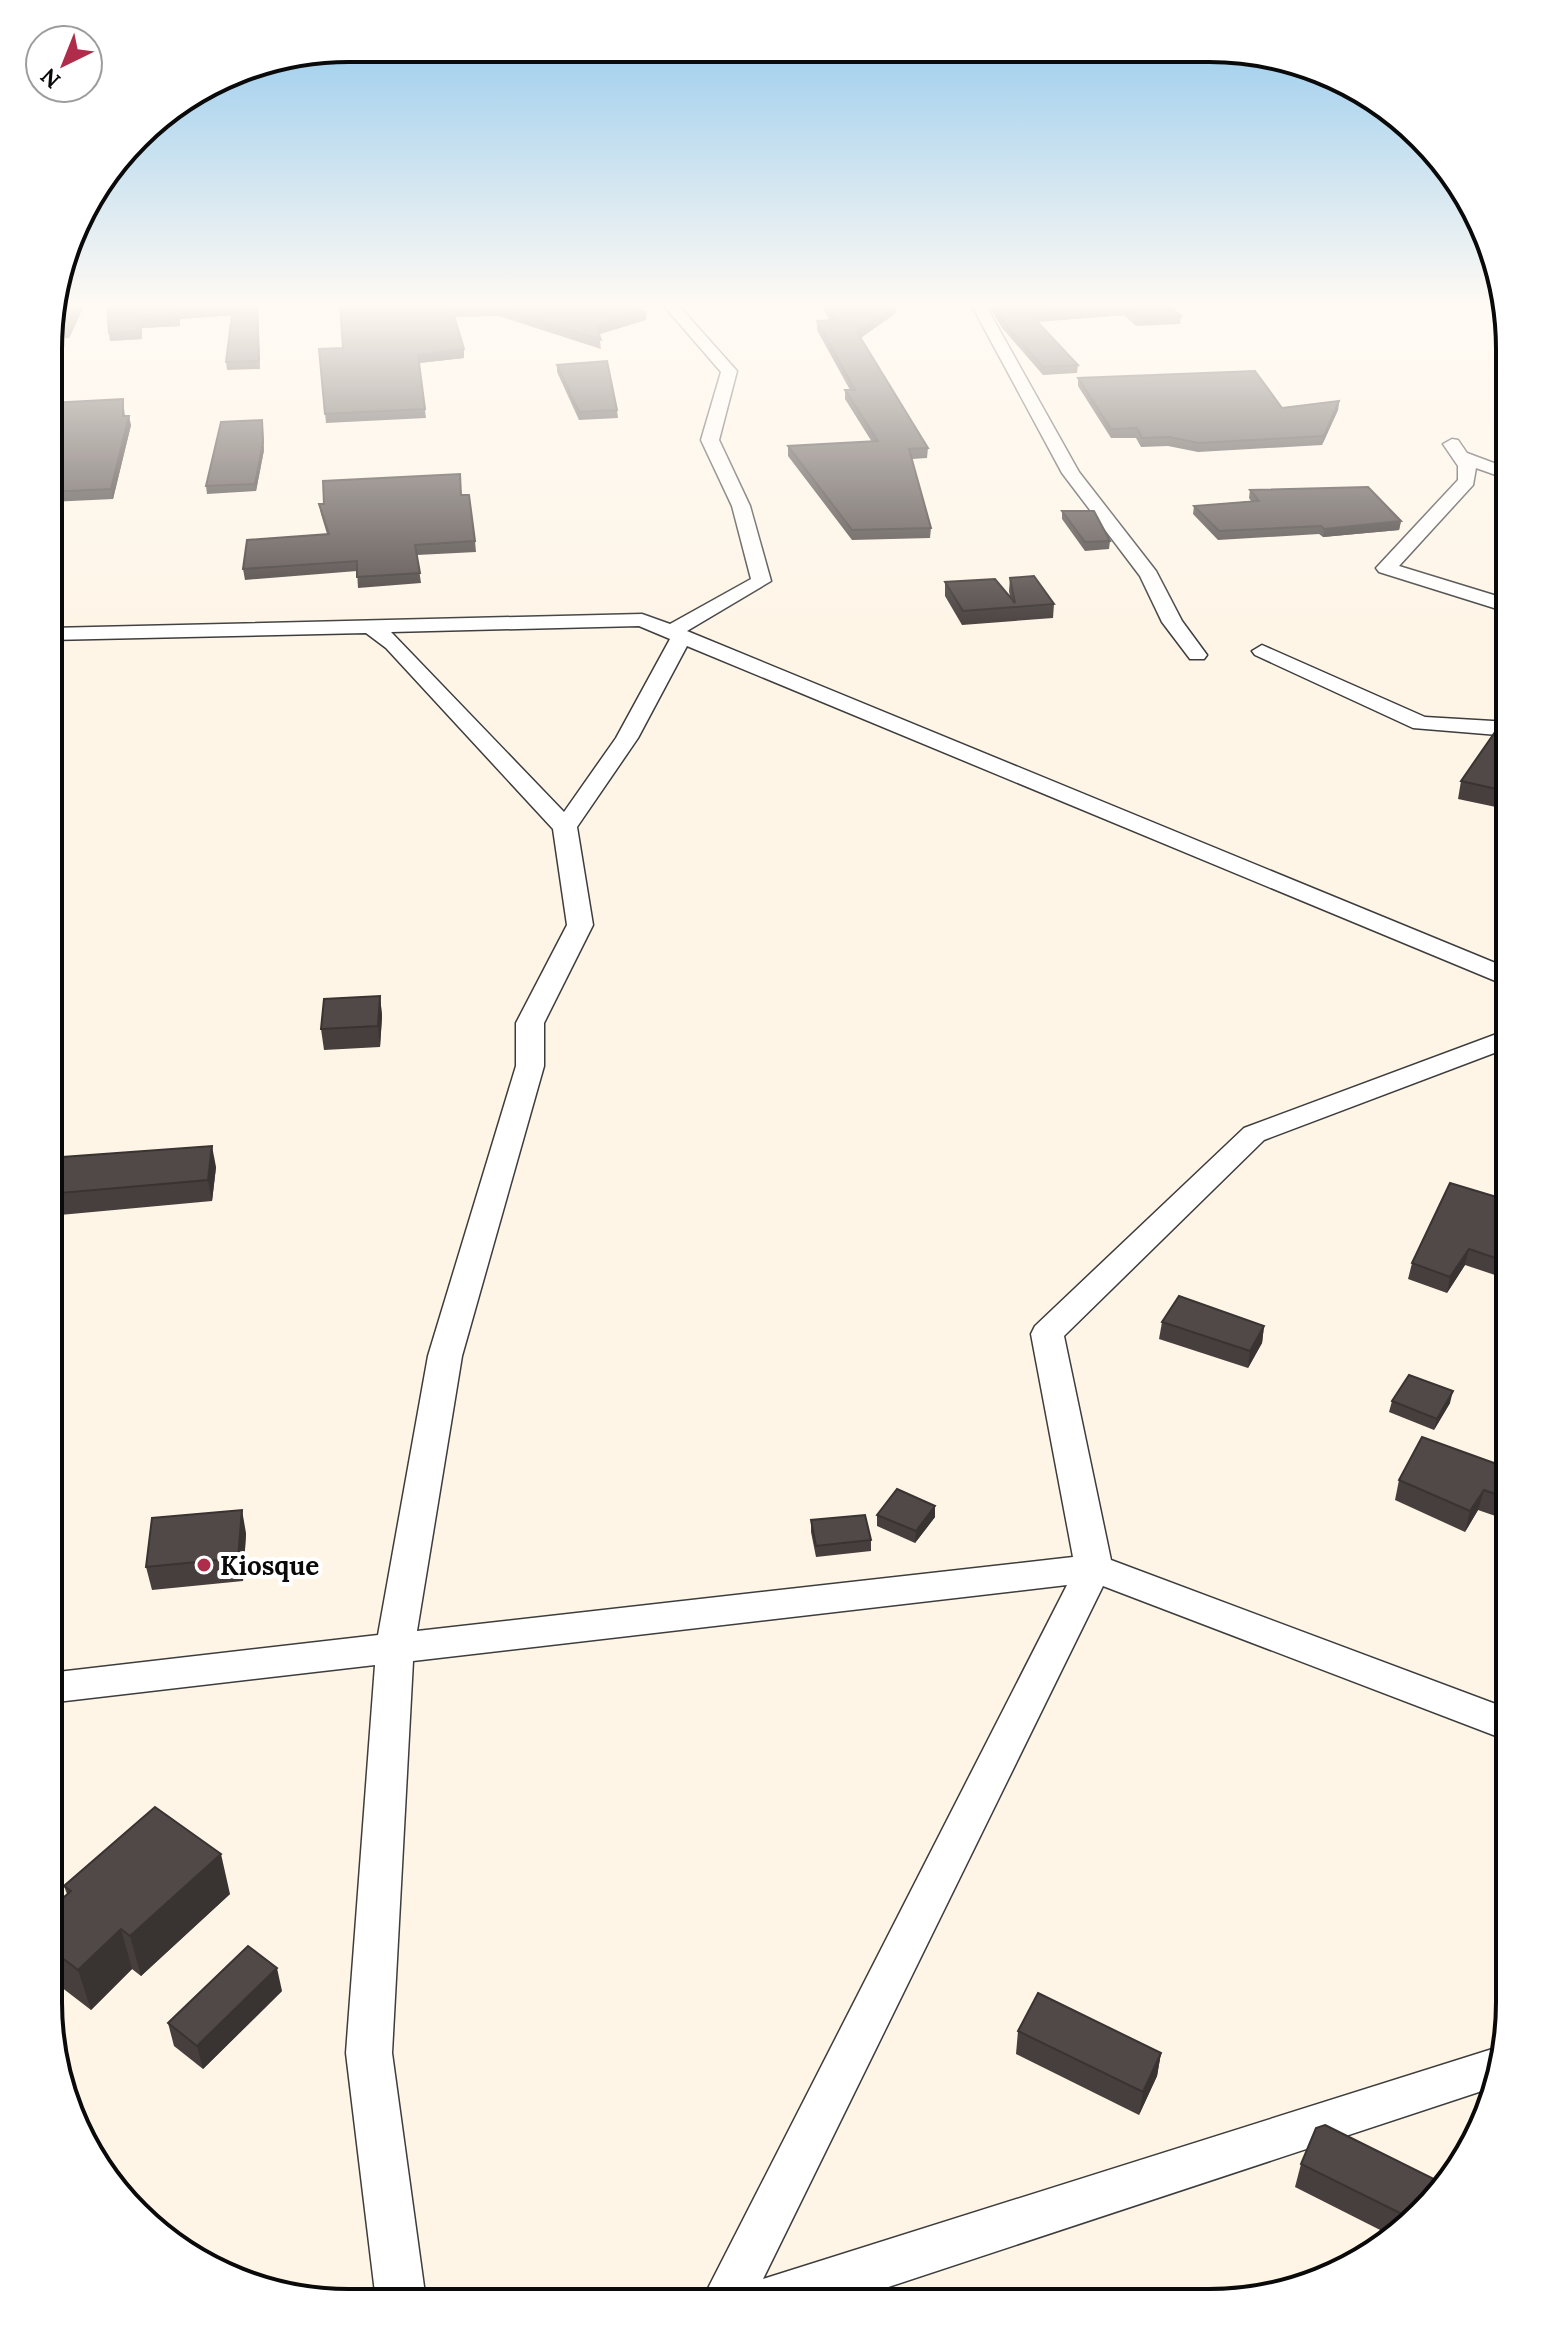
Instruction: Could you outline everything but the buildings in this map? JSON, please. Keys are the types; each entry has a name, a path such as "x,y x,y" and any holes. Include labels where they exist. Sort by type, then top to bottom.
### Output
{"street":[{"path":"565,827 627,738 677,634 761,581 741,506 710,440 717,416"},
{"path":"1039,416 1071,473 1149,575 1172,622 1197,655"},
{"path":"1496,469 1456,450 1467,466 1467,481 1386,568 1496,603"},
{"path":"62,634 642,620 1496,973"},
{"path":"372,627 393,644 565,827 580,925 530,1023 530,1066 445,1356 395,1649 369,2053 399,2289"},
{"path":"1262,651 1421,723 1496,728"},
{"path":"733,2289 1094,1568 1047,1334 1254,1134 1496,1042"},
{"path":"62,1686 1094,1568 1496,1720"},
{"path":"808,2289 1488,2068"}],"place":[{"name":"Kiosque","path":"204,1565"}]}
